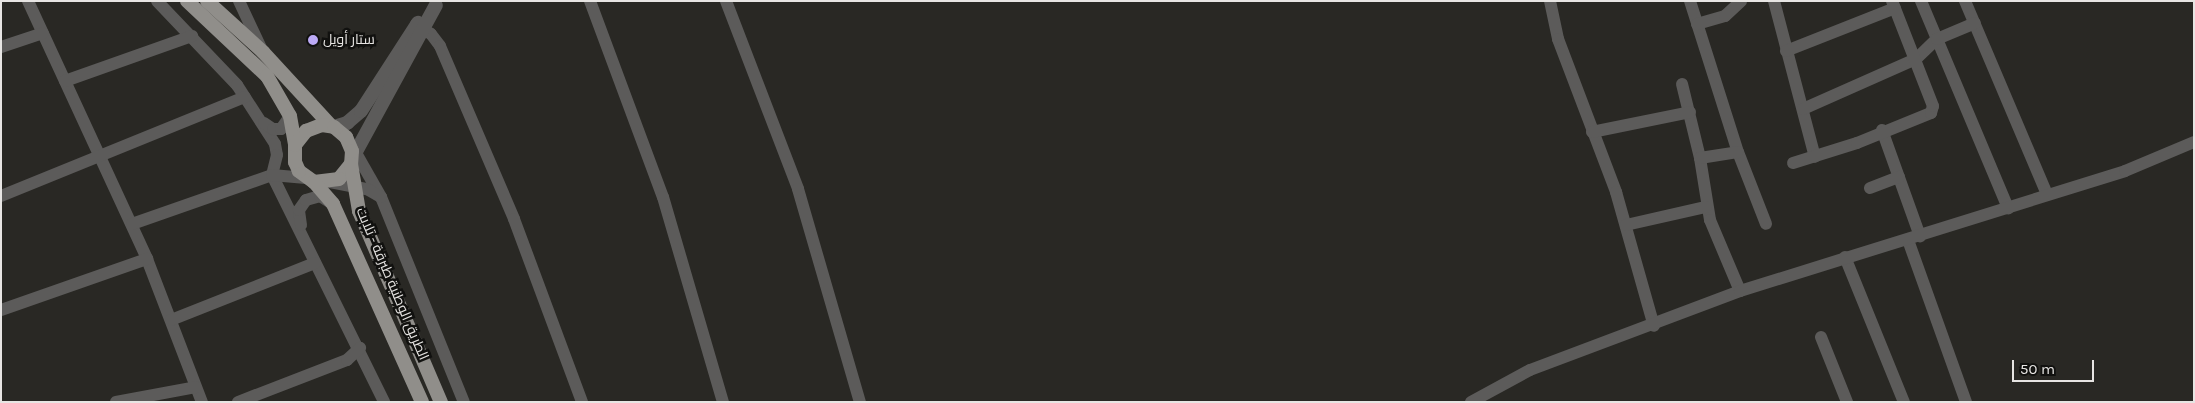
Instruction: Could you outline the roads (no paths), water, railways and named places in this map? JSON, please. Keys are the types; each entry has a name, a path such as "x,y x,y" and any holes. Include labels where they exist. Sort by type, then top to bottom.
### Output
{"main road":[{"path":"187,1 267,76 290,116 299,171 310,180 330,182 339,179 352,154 333,127 263,52 207,1"},
{"path":"295,149 306,131 313,127 333,127"},
{"name":"الطريق الوطنية طبرقة - تلابت","path":"352,154 354,186 365,226 441,402"},
{"name":"الطريق الوطنية طبرقة - تلابت","path":"310,180 332,204 422,402"}],"street":[{"path":"28,1 98,158 132,224 202,402"},
{"path":"157,1 192,36 245,97 261,119 276,149 272,175 302,230 315,263 360,348 384,402"},
{"path":"239,1 263,52"},
{"path":"590,1 666,206 723,402"},
{"path":"726,1 798,189 860,402"},
{"path":"1550,1 1558,39 1626,224 1654,326"},
{"path":"1690,1 1738,152 1766,224"},
{"path":"1697,24 1724,16 1741,1"},
{"path":"1774,1 1815,157"},
{"path":"1922,1 2008,208"},
{"path":"1965,1 2047,194"},
{"path":"333,127 347,123 361,111 419,26 438,3"},
{"path":"1786,51 1894,4 1916,59 1933,110 1815,157 1793,163"},
{"path":"1803,109 1916,59 1937,39 1975,23"},
{"path":"419,26 352,154 381,197 464,402"},
{"path":"419,26 440,46 514,220 582,402"},
{"path":"1,47 43,33"},
{"path":"65,81 192,36"},
{"path":"1682,84 1700,158 1706,207 1740,291"},
{"path":"1,196 245,97"},
{"path":"1592,132 1690,112"},
{"path":"261,119 277,130 286,125 290,116"},
{"path":"1882,130 1899,177 1914,238 1966,402"},
{"path":"1471,402 1530,370 1654,326 1740,291 2125,171 2194,142"},
{"path":"272,175 295,149"},
{"path":"1700,158 1738,152"},
{"path":"132,224 272,175 310,180"},
{"path":"1870,188 1899,177"},
{"path":"330,182 354,186 381,197"},
{"path":"302,230 299,210 306,200 320,196 332,204"},
{"path":"1626,224 1706,207"},
{"path":"1845,257 1904,402"},
{"path":"1,310 147,259"},
{"path":"171,320 315,263"},
{"path":"1821,337 1847,402"},
{"path":"238,402 346,360 360,348"},
{"path":"116,402 196,386"}],"place":[{"name":"ستار أويل","path":"313,40"}]}
